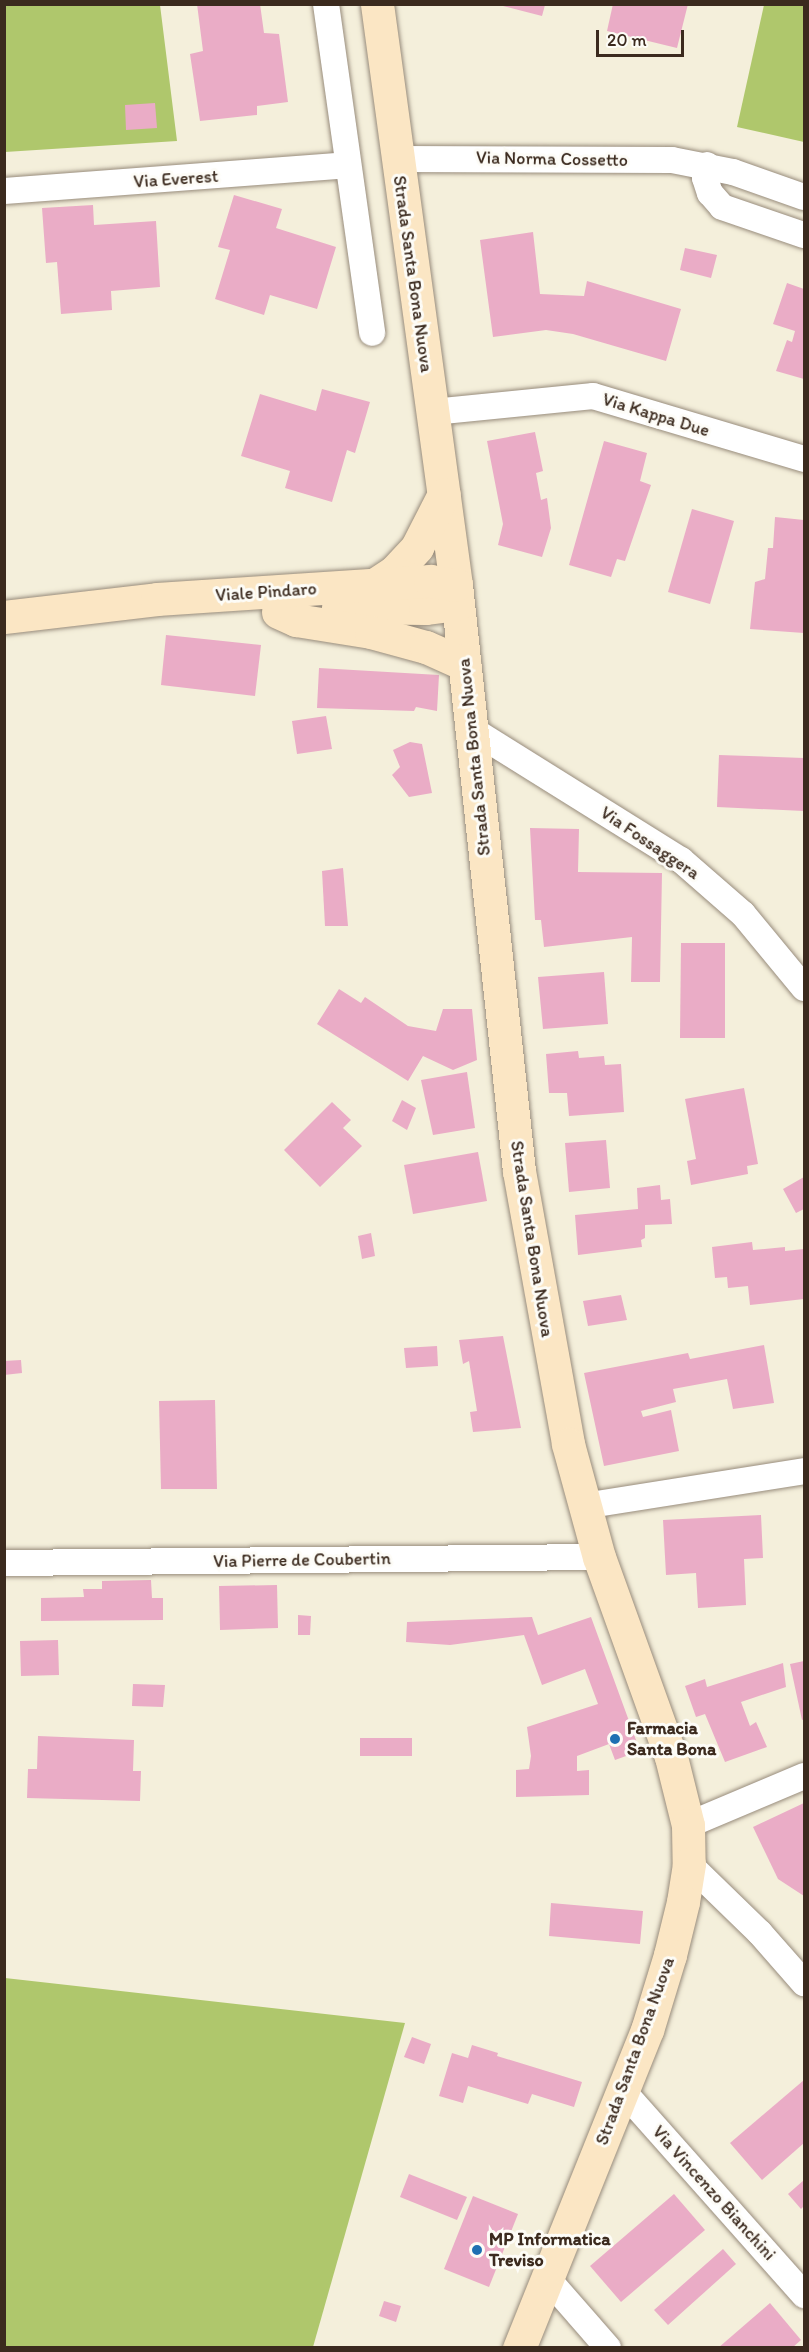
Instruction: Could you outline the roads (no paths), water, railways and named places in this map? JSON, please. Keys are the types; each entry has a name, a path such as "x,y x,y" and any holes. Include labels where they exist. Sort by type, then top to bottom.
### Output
{"street":[{"path":"326,4 372,333"},
{"name":"Strada Santa Bona Nuova","path":"377,4 457,595 519,1171 559,1401 584,1506 599,1557 671,1757 687,1825 689,1864 670,1955 623,2091 519,2348"},
{"name":"Via Norma Cossetto","path":"397,159 672,160 707,165 804,197"},
{"name":"Via Everest","path":"4,191 347,165"},
{"path":"707,165 705,178 710,193 722,207 804,234"},
{"name":"Via Kappa Due","path":"433,412 593,396 804,459"},
{"path":"374,585 394,572 417,547 444,494"},
{"name":"Viale Pindaro","path":"4,617 157,599 430,581 457,595"},
{"name":"Viale Pindaro","path":"157,599 278,612 310,607 425,608 457,595"},
{"name":"Viale Pindaro","path":"278,612 296,620 382,635 426,647 464,664"},
{"name":"Via Fossaggera","path":"471,729 681,860 742,914 804,988"},
{"path":"584,1506 804,1471"},
{"name":"Via Pierre de Coubertin","path":"4,1563 599,1557"},
{"path":"687,1825 804,1776"},
{"path":"689,1864 760,1933 804,1983"},
{"name":"Via Vincenzo Bianchini","path":"623,2091 804,2295"},
{"path":"547,2278 608,2348"}],"place":[{"name":"Farmacia Santa Bona","path":"615,1739"},
{"name":"MP Informatica Treviso","path":"477,2250"}]}
